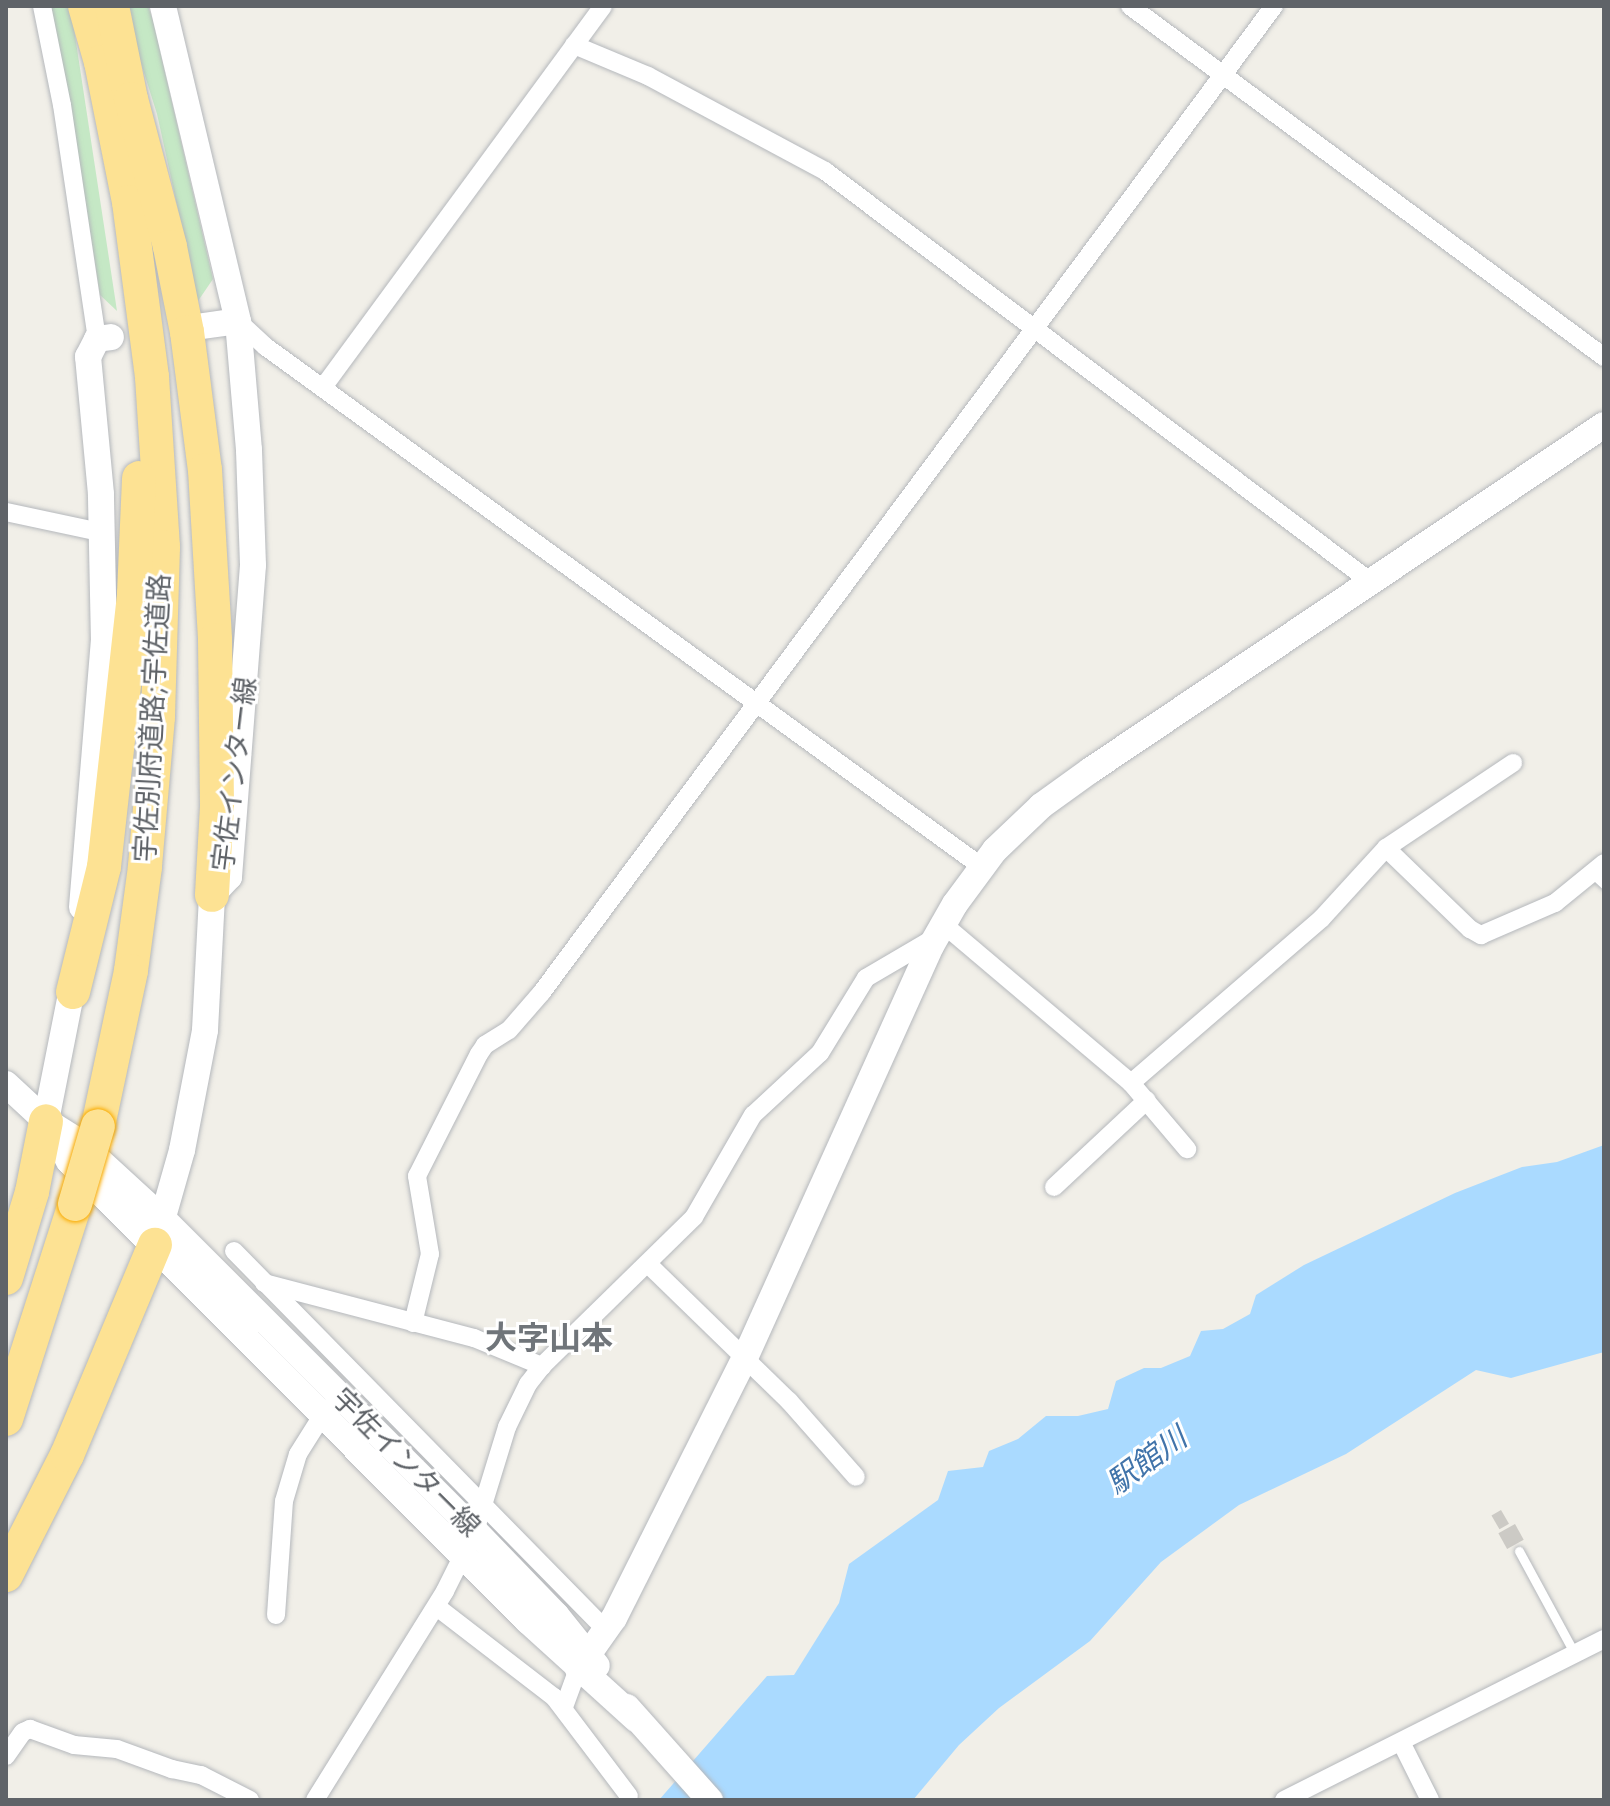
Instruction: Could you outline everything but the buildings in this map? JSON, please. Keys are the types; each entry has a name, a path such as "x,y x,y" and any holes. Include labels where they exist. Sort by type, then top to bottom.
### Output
{"highway":[{"name":"宇佐別府道路;宇佐道路","path":"6,1419 98,1126 131,971 158,717 163,547 152,377 126,186 101,62 85,6"},
{"path":"112,6 131,99 170,247 202,444 214,611 217,807 212,895"},
{"path":"73,992 104,867 129,650 139,484 132,344 142,300"},
{"path":"6,1278 32,1192 46,1121"},
{"path":"6,1575 67,1455 159,1232"}],"main road":[{"name":"宇佐インター線","path":"159,1232 182,1150 205,1030 212,895 229,877 253,565 249,450 238,321 163,6"},
{"path":"203,326 238,321"},
{"path":"46,1121 73,992 104,642 101,494 88,357 104,338"},
{"path":"583,1661 606,1630 744,1360 939,931 982,867 1011,833 1057,794 1604,425"},
{"name":"宇佐インター線","path":"6,1084 46,1121 69,1161 159,1232 340,1395 475,1531 583,1661 710,1800"},
{"name":"宇佐インター線","path":"340,1395 463,1555 583,1661"}],"street":[{"path":"42,6 104,338"},
{"path":"324,386 603,6"},
{"path":"1130,6 1604,357"},
{"path":"413,1323 430,1254 417,1176 479,1054 532,1005 1274,6"},
{"path":"574,45 648,76 807,160 1371,582"},
{"path":"238,321 266,347 758,701 982,867"},
{"path":"6,512 100,532"},
{"path":"1131,1083 1322,918 1386,848 1513,763"},
{"path":"1386,848 1470,929 1481,935 1555,903 1600,873"},
{"path":"315,1800 437,1607 475,1531 517,1402 542,1366 694,1217 761,1104 826,1046 860,985 877,969 939,931 1131,1083 1187,1149"},
{"path":"1054,1187 1147,1100"},
{"path":"234,1251 264,1283 340,1395 482,1503 606,1630"},
{"path":"648,1264 813,1427 856,1477"},
{"path":"264,1283 474,1338 542,1366"},
{"path":"276,1615 284,1501 298,1454 340,1395"},
{"path":"437,1607 564,1707 629,1796"},
{"path":"1284,1800 1604,1639"},
{"path":"564,1707 583,1661"},
{"path":"6,1756 23,1732 30,1729 74,1745 117,1749 172,1769 201,1775 250,1800"},
{"path":"1401,1742 1430,1800"}],"lane":[{"path":"1519,1551 1575,1654"}],"green space":[{"path":"48,6 69,6 117,311 100,295 71,110"},
{"path":"123,6 148,6 153,21 213,279 198,301 157,114"}],"water":[{"name":"駅館川","path":"1604,1145 1604,1352 1511,1378 1476,1370 1346,1454 1239,1505 1161,1562 1090,1641 999,1708 959,1745 913,1800 659,1800 767,1676 794,1675 839,1603 849,1564 938,1500 948,1471 983,1467 989,1451 1018,1439 1046,1416 1078,1416 1108,1409 1116,1381 1144,1368 1161,1368 1190,1356 1201,1331 1223,1329 1250,1314 1256,1295 1304,1265 1455,1193 1522,1167 1557,1162"}],"district":[{"name":"大字山本","path":"549,1338"}]}
